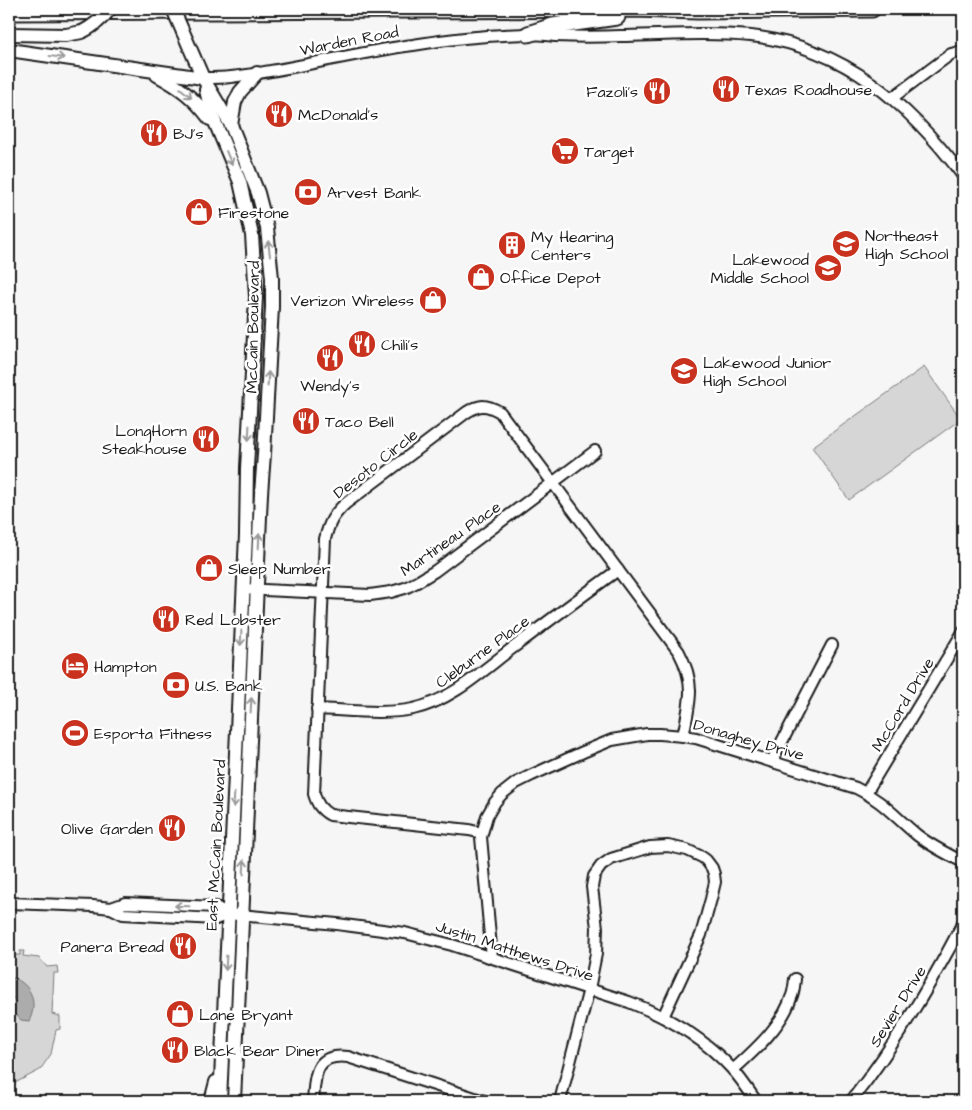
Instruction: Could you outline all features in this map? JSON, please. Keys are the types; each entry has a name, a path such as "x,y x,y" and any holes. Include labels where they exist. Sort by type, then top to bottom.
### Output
{"highway":[{"path":"9,12 872,9"},
{"path":"528,34 552,26 666,10"}],"main road":[{"path":"9,34 66,35 82,32 103,19 110,9"},
{"name":"McCain Boulevard","path":"173,9 203,78 231,125 252,175 263,212 270,258 272,307 257,590"},
{"name":"Warden Road","path":"9,50 203,78"},
{"path":"146,70 184,90 201,106 217,127"},
{"path":"231,125 235,102 240,92 258,73"},
{"name":"McCain Boulevard","path":"203,78 212,115 240,182 252,236 256,297 243,589"},
{"name":"East McCain Boulevard","path":"234,1101 240,962 235,915 243,589"},
{"name":"East McCain Boulevard","path":"220,1101 235,915 257,590"},
{"path":"211,1101 222,1060"}],"street":[{"name":"Warden Road","path":"203,78 258,73 412,45 471,38 528,34 592,37 720,34 753,37 803,47 829,57 851,70 892,98 912,116 931,136 963,176"},
{"path":"892,98 951,54 963,51"},
{"name":"Desoto Circle","path":"482,833 330,815 317,804 314,794 325,539 332,518 336,512 474,408 485,406 500,412 679,652 689,674 691,686 683,736"},
{"name":"Martineau Place","path":"243,589 370,595 405,588 435,571 595,451"},
{"name":"Cleburne Place","path":"317,709 391,711 427,705 440,700 473,678 618,570"},
{"name":"McCord Drive","path":"866,793 963,632"},
{"path":"772,761 832,645"},
{"name":"Donaghey Drive","path":"492,958 481,843 487,816 495,802 508,789 532,775 612,740 647,734 683,736 712,742 832,779 866,793 879,801 917,836 963,862"},
{"path":"560,1101 589,989 596,954 597,928 592,887 596,872 611,859 650,847 668,846 697,853 712,868 715,882 701,935 663,1017"},
{"name":"Justin Matthews Drive","path":"9,903 93,906 111,908 123,914 132,915 216,919 235,915 337,924 406,933 443,942 629,1002 663,1017 710,1048 733,1070 756,1101"},
{"name":"Sevier Drive","path":"851,1101 896,1038 932,980 963,923"},
{"path":"733,1070 768,1035 784,1014 791,1000 795,979"},
{"path":"313,1101 315,1077 318,1069 326,1060 338,1056 348,1057 484,1101"}],"shaded area":[{"path":"924,367 961,419 849,500 812,447"},
{"path":"20,951 24,951 23,956 39,958 47,967 57,966 58,973 54,973 52,1014 60,1016 60,1029 56,1030 51,1054 40,1070 9,1086 9,955 20,955"},
{"path":"9,977 22,983 31,993 33,1007 29,1021 21,1020 14,1013 15,1002 9,994"}],"place":[{"name":"Texas Roadhouse","path":"726,89"},
{"name":"Fazoli's","path":"657,91"},
{"name":"McDonald's","path":"279,114"},
{"name":"BJ's","path":"154,133"},
{"name":"Target","path":"565,151"},
{"name":"Arvest Bank","path":"308,192"},
{"name":"Firestone","path":"199,212"},
{"name":"Northeast High School","path":"846,244"},
{"name":"My Hearing Centers","path":"512,245"},
{"name":"Lakewood Middle School","path":"828,268"},
{"name":"Office Depot","path":"481,277"},
{"name":"Verizon Wireless","path":"433,300"},
{"name":"Chili's","path":"362,344"},
{"name":"Wendy's","path":"330,358"},
{"name":"Lakewood Junior High School","path":"684,371"},
{"name":"Taco Bell","path":"306,421"},
{"name":"LongHorn Steakhouse","path":"206,439"},
{"name":"Sleep Number","path":"209,568"},
{"name":"Red Lobster","path":"166,619"},
{"name":"Hampton","path":"75,666"},
{"name":"U.S. Bank","path":"176,685"},
{"name":"Esporta Fitness","path":"75,733"},
{"name":"Olive Garden","path":"172,828"},
{"name":"Panera Bread","path":"183,946"},
{"name":"Lane Bryant","path":"180,1014"},
{"name":"Black Bear Diner","path":"175,1050"}]}
